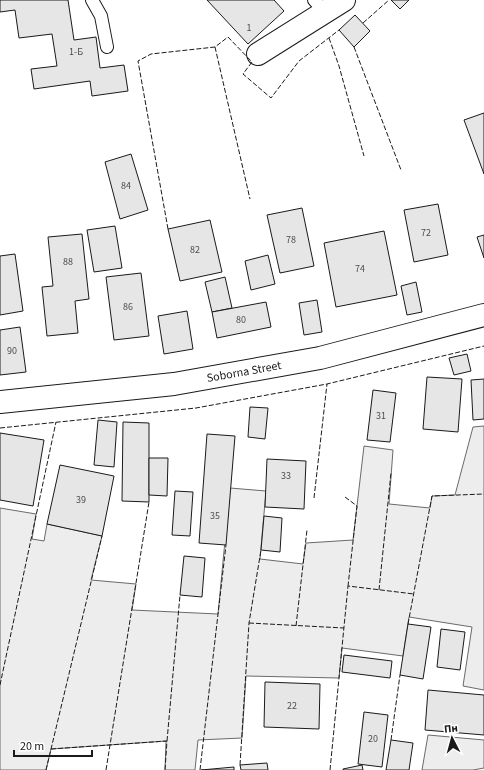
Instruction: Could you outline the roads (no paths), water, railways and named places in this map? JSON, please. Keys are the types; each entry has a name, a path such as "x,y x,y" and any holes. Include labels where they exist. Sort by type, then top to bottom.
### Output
{"main road":[{"path":"258,54 319,6 344,0"},
{"name":"Soborna Street","path":"0,402 174,384 320,358 484,315"}],"lane":[{"path":"92,0 101,16 107,47"}]}
